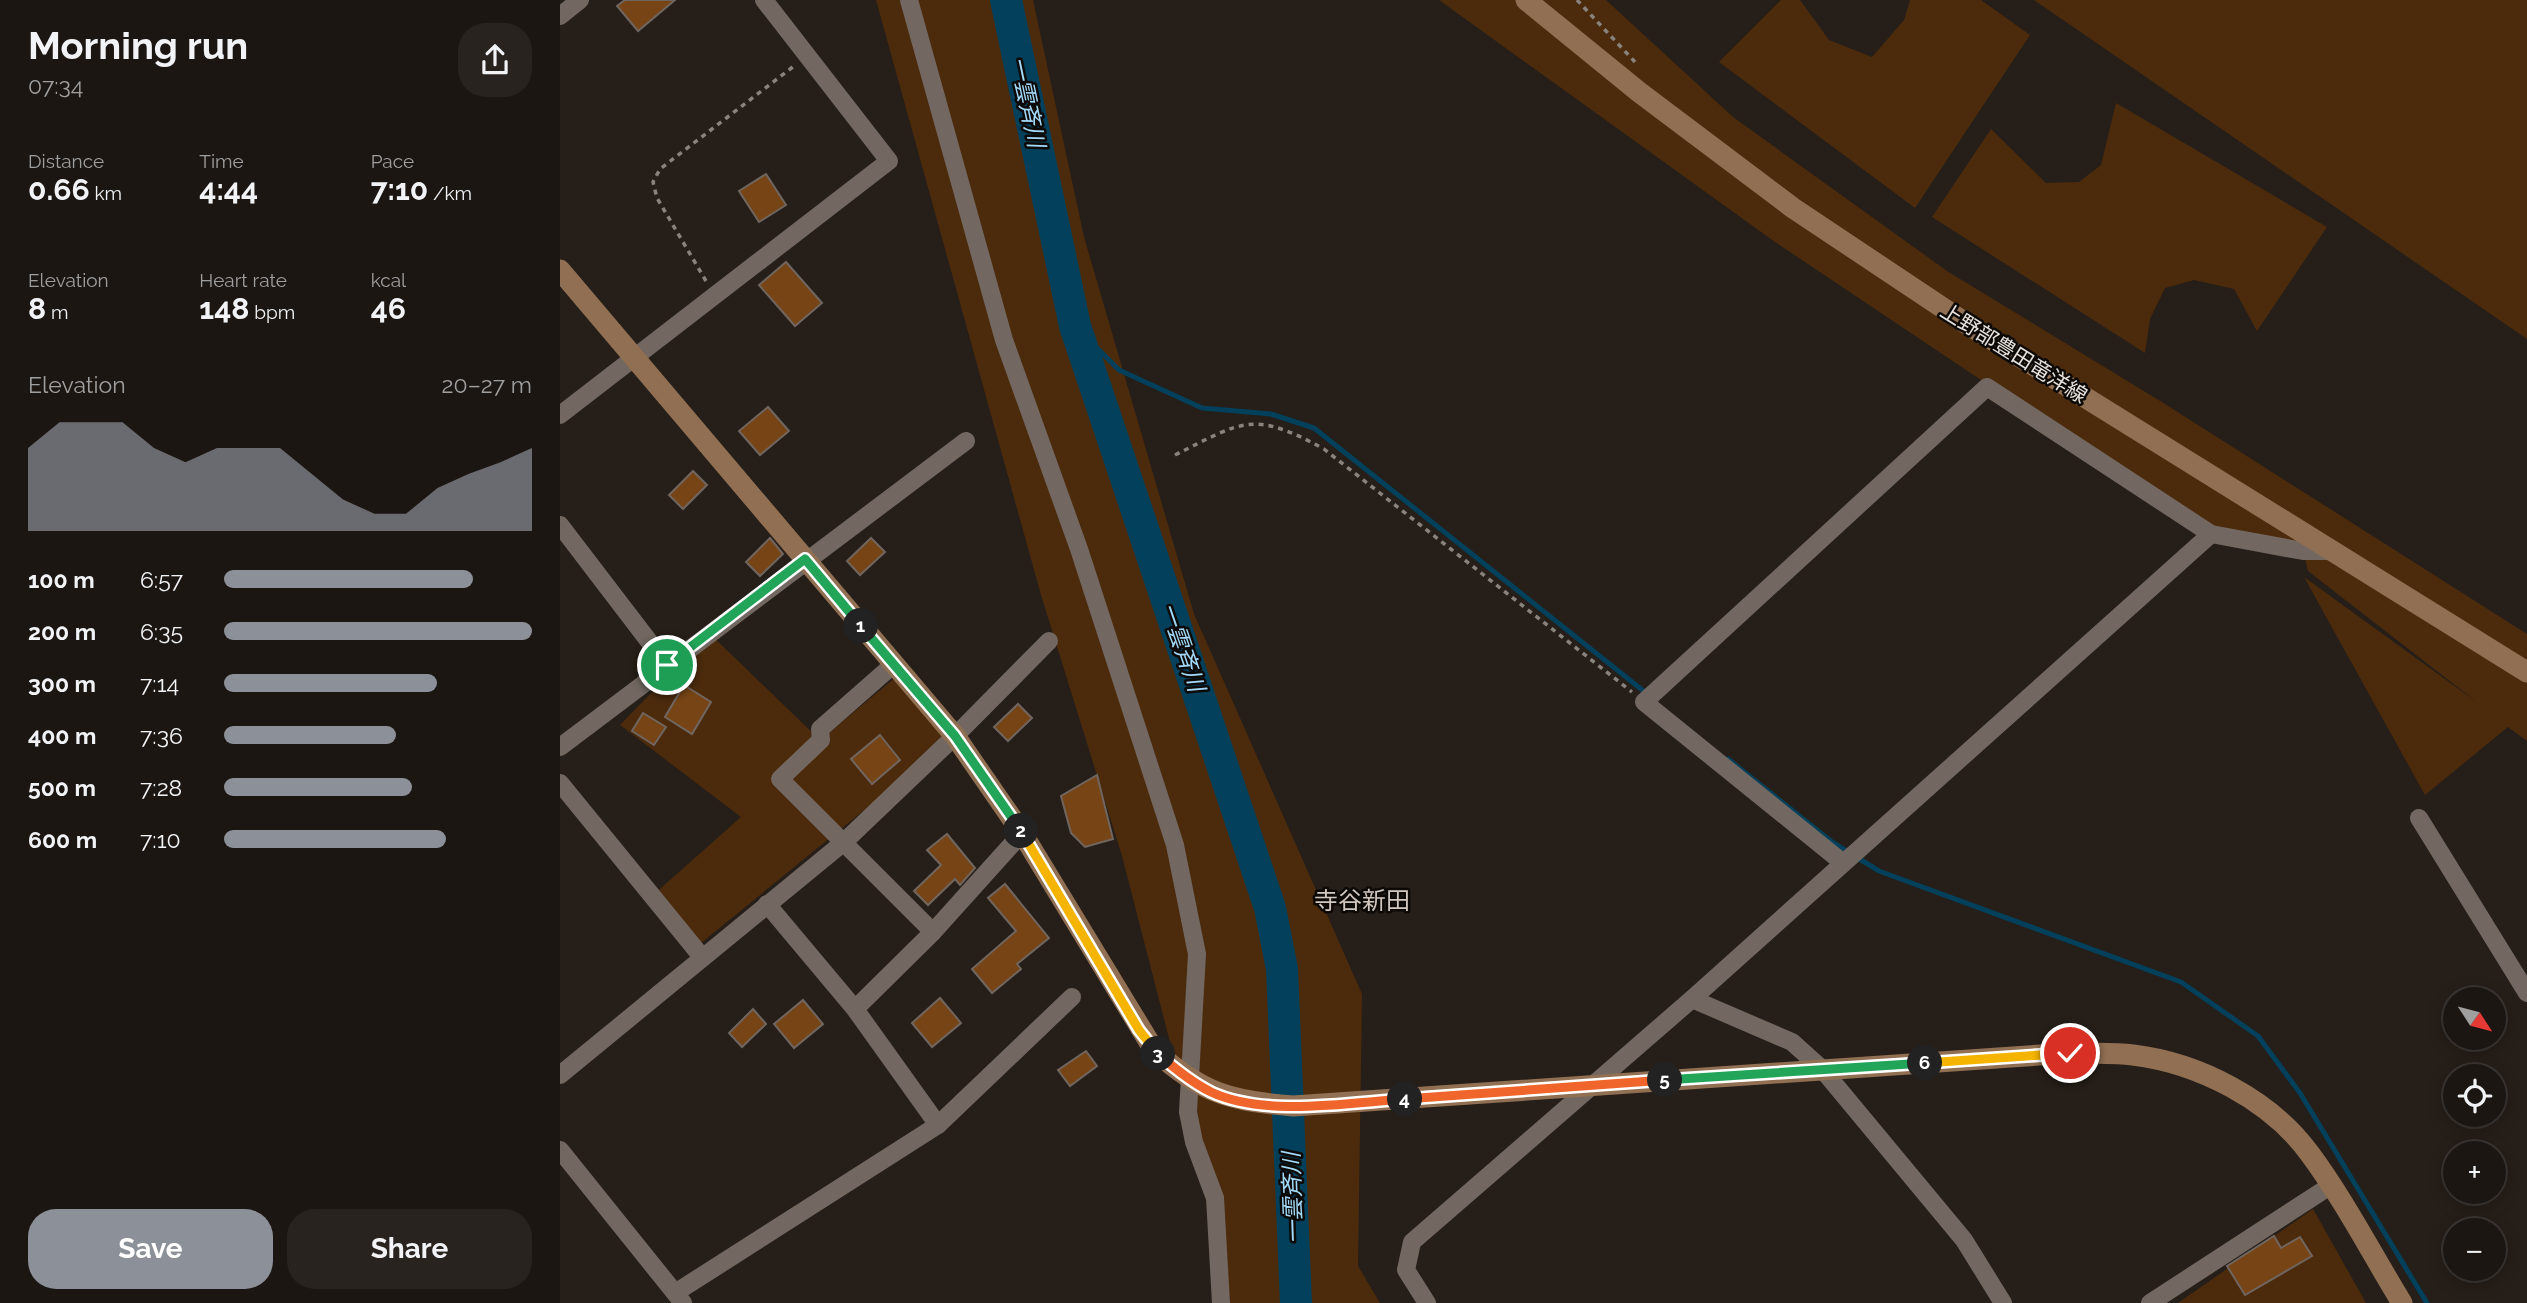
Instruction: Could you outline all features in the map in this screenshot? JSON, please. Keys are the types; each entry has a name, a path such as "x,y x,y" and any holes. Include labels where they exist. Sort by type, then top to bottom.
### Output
{"street":[{"path":"560,16 580,0"},
{"path":"560,415 889,161 764,0"},
{"path":"909,0 1004,340 1079,549 1175,845 1196,954 1188,1112 1194,1142 1215,1198 1221,1303"},
{"name":"上野部豊田竜洋線","path":"1526,0 1639,92 1793,208 1967,324 2527,671"},
{"path":"560,270 955,736 1022,833 1139,1030 1154,1050 1190,1079 1225,1097 1293,1106 2070,1053 2134,1055 2218,1080 2252,1099 2309,1153 2402,1303"},
{"path":"1842,862 1644,702 1987,387 2211,534 2303,551 2330,551"},
{"path":"560,747 805,559 966,441"},
{"path":"560,525 667,665"},
{"path":"1427,1303 1406,1270 1412,1241 1692,999 1866,840 2211,534"},
{"path":"560,1075 844,842 1049,641"},
{"path":"894,664 820,729 821,740 780,779 933,932"},
{"path":"560,783 702,957"},
{"path":"2420,818 2527,993"},
{"path":"855,1009 933,932 1022,833"},
{"path":"767,904 855,1009 938,1125"},
{"path":"560,1150 679,1298 938,1125 1072,997"},
{"path":"1692,999 1792,1042 1822,1069 1964,1240 2003,1303"},
{"path":"2150,1303 2330,1186"}],"path":[{"path":"1577,0 1639,67"},
{"path":"715,296 657,198 653,182 660,169 808,56"},
{"path":"1175,456 1245,423 1270,425 1296,433 1324,449 1644,702"}],"shaded area":[{"path":"876,0 1033,0 1084,237 1194,614 1362,994 1358,1266 1380,1303 1228,1303 1188,1112 1122,856 1041,595"},
{"path":"1439,0 1606,0 1733,117 1947,271 2165,404 2527,634 2527,741 2508,727 2425,795 2304,577 2478,703 2308,571 2303,551 2211,534 1775,242"},
{"path":"1781,0 1800,0 1829,40 1872,57 1904,20 1910,0 1981,0 2030,35 1915,208 1719,62"},
{"path":"2034,0 2527,0 2527,339"},
{"path":"2116,103 2327,227 2257,331 2234,289 2194,280 2165,288 2150,319 2145,353 1932,217 1991,129 2046,183 2079,182 2101,165"},
{"path":"709,633 820,740 901,673 955,736 695,948 652,896 741,817 620,725"},
{"path":"2313,1209 2366,1303 2178,1303"}],"building":[{"path":"625,0 675,0 638,31 617,6"},
{"path":"766,174 786,205 759,222 739,191"},
{"path":"786,262 822,303 795,326 759,285"},
{"path":"768,407 789,431 760,455 739,431"},
{"path":"693,471 707,485 683,509 669,495"},
{"path":"770,538 783,554 760,576 746,562"},
{"path":"871,538 885,552 860,575 847,561"},
{"path":"684,685 711,702 692,734 665,717"},
{"path":"1018,704 1032,718 1008,741 994,727"},
{"path":"643,713 666,727 654,745 632,731"},
{"path":"880,735 900,760 872,784 851,759"},
{"path":"1097,775 1113,839 1085,847 1071,833 1061,796"},
{"path":"947,834 975,868 960,885 955,879 928,905 914,891 941,865 927,850"},
{"path":"1005,884 1049,938 1017,964 1021,969 992,993 972,969 1016,931 988,898"},
{"path":"940,998 961,1023 932,1047 912,1023"},
{"path":"803,1000 823,1024 794,1048 774,1024"},
{"path":"753,1009 766,1024 742,1047 729,1033"},
{"path":"1086,1051 1097,1066 1070,1086 1058,1070"},
{"path":"2274,1236 2281,1248 2300,1237 2312,1256 2245,1295 2227,1266"}],"waterway":[{"name":"一雲斉川","path":"1006,0 1075,326 1270,908 1282,969 1296,1303"},
{"path":"1075,326 1119,370 1202,408 1271,414 1314,428 1646,693"},
{"path":"1728,759 1832,842 1879,871 2181,982 2258,1036 2300,1093 2427,1303"}],"district":[{"name":"寺谷新田","path":"1362,900"}],"route":[{"path":"667,665 805,559 955,736 992,785 1139,1030 1154,1050 1190,1079 1225,1097 1293,1106 2070,1053"}]}
